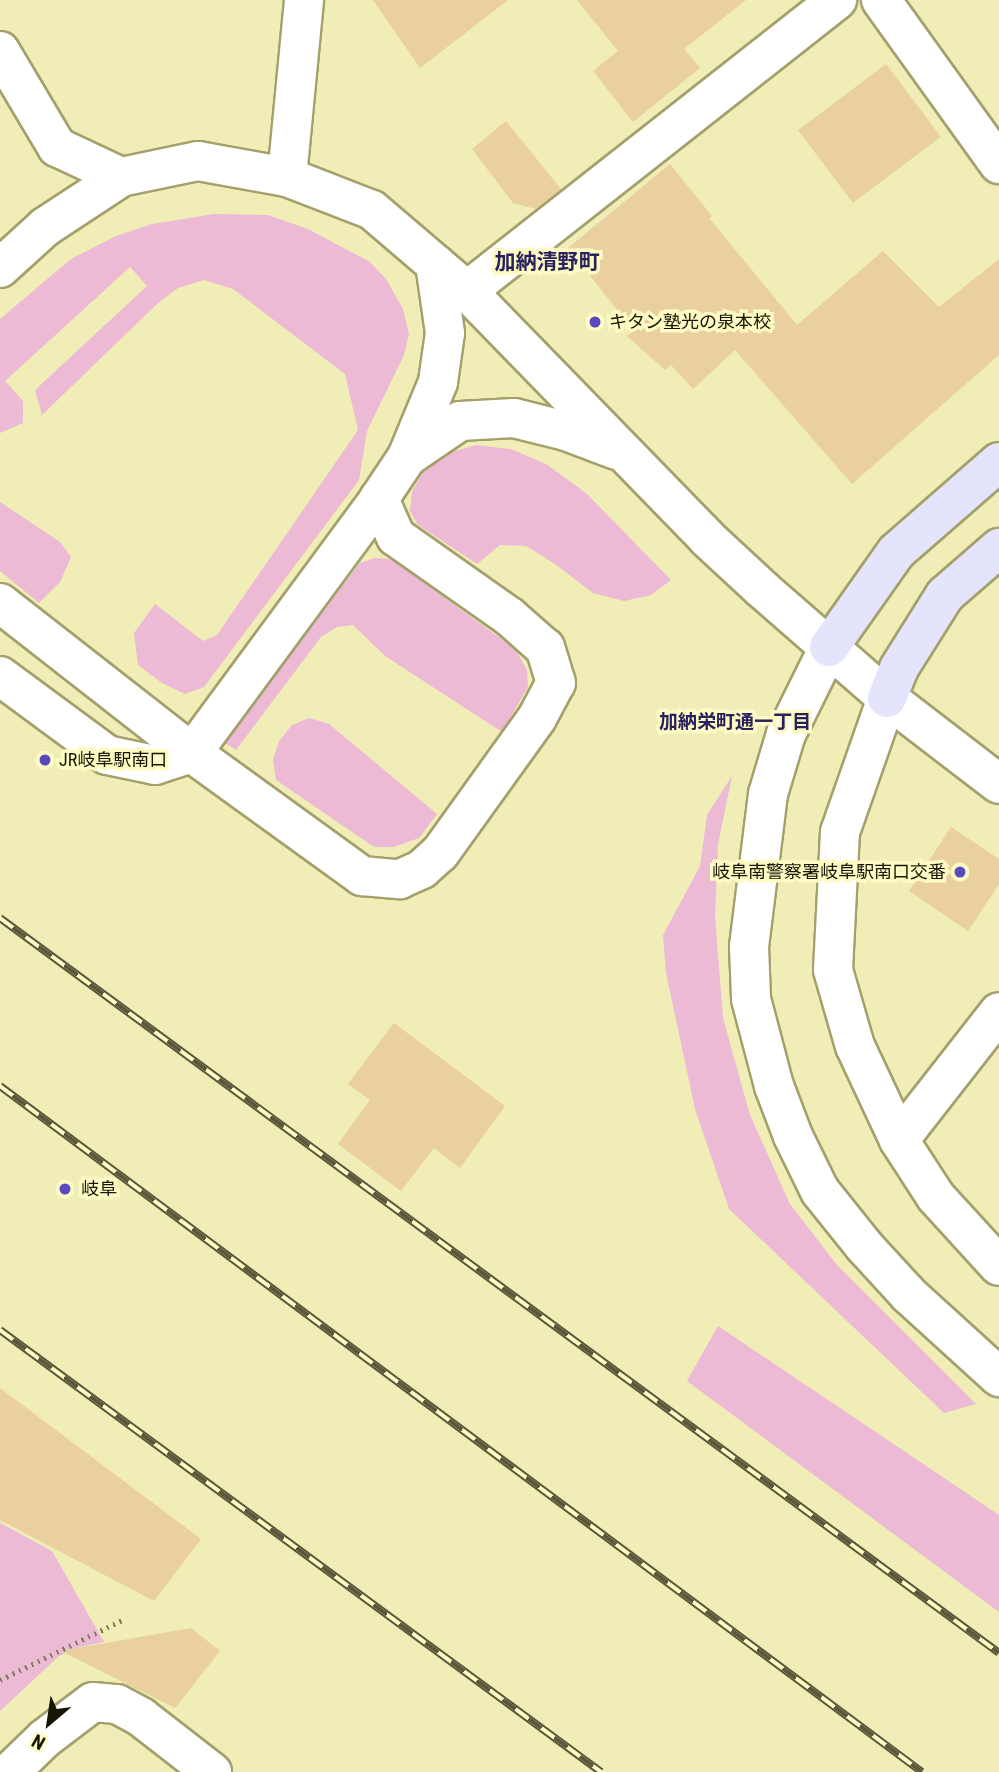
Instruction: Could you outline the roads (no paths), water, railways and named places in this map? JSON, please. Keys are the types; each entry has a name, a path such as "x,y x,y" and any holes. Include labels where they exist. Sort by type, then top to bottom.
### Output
{"main road":[{"path":"829,647 897,552 999,462"},
{"path":"887,698 899,668 944,596 999,548"}],"street":[{"path":"287,177 304,0"},
{"path":"467,291 837,0"},
{"path":"881,0 999,164"},
{"path":"0,51 57,148 121,177"},
{"path":"0,268 45,227 121,177 198,160 287,177 372,210 467,291 707,538 887,698 999,784"},
{"path":"0,676 107,755 155,765 192,753 407,457 438,382 442,357 445,333 435,264"},
{"path":"407,457 460,421 514,418 566,431 625,453"},
{"path":"0,603 192,753 362,876 400,879 422,869 440,853 537,718 556,683 545,648 510,617 396,537 379,499"},
{"path":"829,647 786,734 768,794 750,946 751,999 774,1086 793,1136 820,1191 864,1246 909,1295 999,1377"},
{"path":"887,698 840,832 834,970 855,1046 899,1140 936,1198 999,1266"},
{"path":"899,1140 999,1012"},
{"path":"10,1772 44,1739 93,1702 117,1704 141,1717 212,1772"}],"railway":[{"path":"0,918 999,1653"},
{"path":"0,1086 922,1772"},
{"path":"0,1330 601,1772"}],"place":[{"name":"キタン塾光の泉本校","path":"595,322"},
{"name":"JR岐阜駅南口","path":"45,760"},
{"name":"岐阜南警察署岐阜駅南口交番","path":"960,872"},
{"name":"岐阜","path":"65,1189"}],"district":[{"name":"加納清野町","path":"547,262"},
{"name":"加納栄町通一丁目","path":"735,722"}]}
